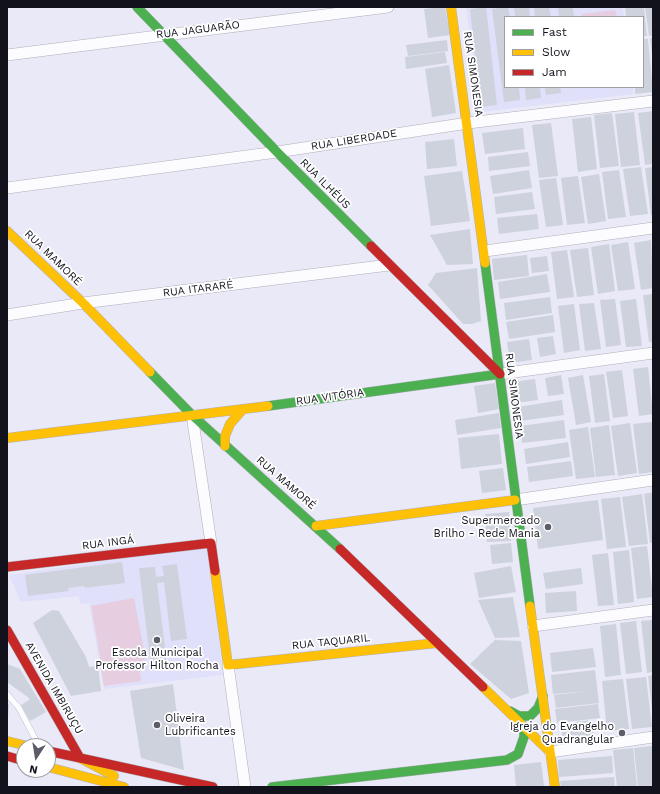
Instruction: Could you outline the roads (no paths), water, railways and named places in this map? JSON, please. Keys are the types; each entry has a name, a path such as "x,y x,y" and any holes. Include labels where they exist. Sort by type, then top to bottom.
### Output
{"main road":[{"name":"RUA ILHÉUS","path":"137,7 277,152 472,349 500,374"},
{"name":"RUA SIMONESIA","path":"451,7 468,123 515,500 555,787"},
{"name":"RUA MAMORÉ","path":"7,231 83,303 192,415 316,526 550,752"},
{"path":"468,379 477,371 491,348 495,338"},
{"path":"472,349 484,351 491,348"},
{"name":"RUA VITÓRIA","path":"7,438 243,409 500,374"},
{"path":"225,446 226,436 230,424 236,415 243,409"},
{"path":"316,526 515,500"},
{"path":"211,543 228,665"},
{"name":"RUA INGÁ","path":"7,566 211,543"},
{"name":"AVENIDA IMBIRUÇU","path":"7,630 80,758"},
{"name":"RUA TAQUARIL","path":"228,665 437,643"},
{"path":"507,710 519,716 530,716 538,708 543,696"},
{"path":"272,787 507,760 518,754 524,737 524,726"},
{"path":"56,753 213,787"},
{"path":"80,758 133,787"},
{"path":"56,769 124,787"}],"street":[{"name":"RUA JAGUARÃO","path":"7,55 164,34 388,7"},
{"name":"RUA LIBERDADE","path":"7,188 277,152 468,123 653,101"},
{"path":"484,251 653,228"},
{"name":"RUA ITARARÉ","path":"7,315 83,303 389,265"},
{"name":"RUA VITÓRIA","path":"500,374 653,353"},
{"path":"192,415 211,543"},
{"path":"515,500 653,480"},
{"path":"533,626 653,610"},
{"path":"228,665 245,787"},
{"path":"550,752 653,737"}],"lane":[{"path":"7,694 19,708 35,738"}],"place":[{"name":"Supermercado Brilho - Rede Mania","path":"548,527"},
{"name":"Escola Municipal Professor Hilton Rocha","path":"157,640"},
{"name":"Oliveira Lubrificantes","path":"157,725"},
{"name":"Igreja do Evangelho Quadrangular","path":"622,733"}]}
